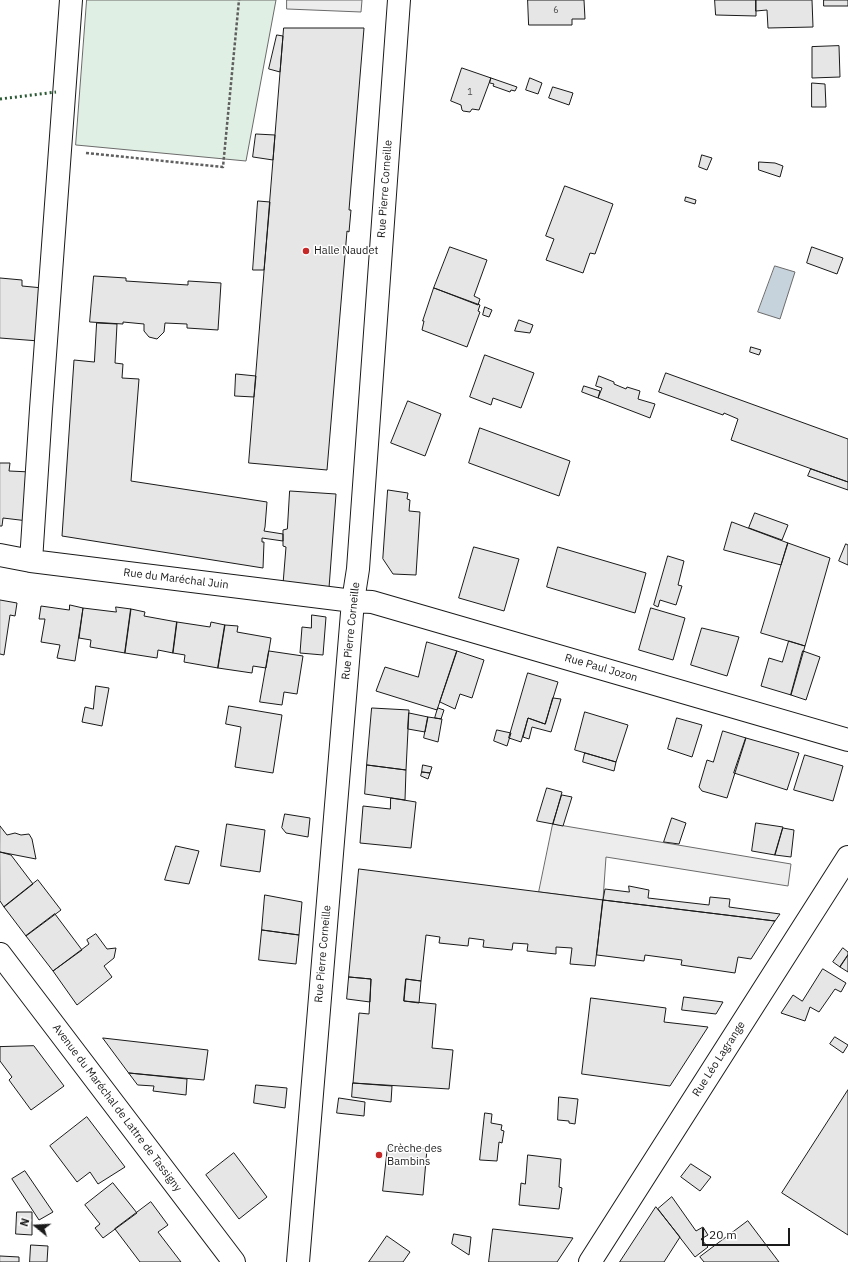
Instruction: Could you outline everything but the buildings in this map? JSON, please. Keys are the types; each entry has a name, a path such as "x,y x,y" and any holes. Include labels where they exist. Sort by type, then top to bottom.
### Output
{"street":[{"path":"31,561 71,0"},
{"name":"Rue Pierre Corneille","path":"298,1262 353,601 358,569 399,0"},
{"name":"Rue du Maréchal Juin","path":"0,555 31,561 353,601"},
{"name":"Rue Paul Jozon","path":"353,601 372,602 848,740"},
{"name":"Rue Léo Lagrange","path":"590,1262 848,857"},
{"name":"Avenue du Maréchal de Lattre de Tassigny","path":"0,954 234,1262"}],"path":[{"path":"60,150 223,167 239,0"}],"green space":[{"path":"87,0 276,0 246,161 76,145"}],"shaded area":[{"path":"287,0 362,0 361,12 287,9"},
{"path":"775,266 795,272 780,319 758,312"},
{"path":"553,824 791,864 788,886 606,857 603,900 539,892"}],"hedge":[{"path":"0,99 56,92"}],"place":[{"name":"Halle Naudet","path":"306,251"},
{"name":"Crèche des Bambins","path":"379,1155"}]}
